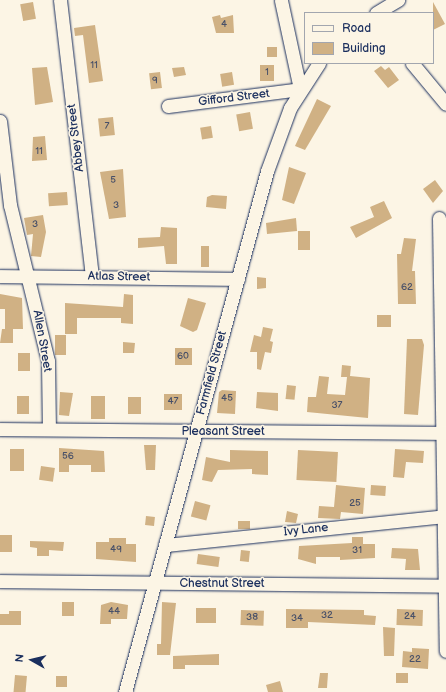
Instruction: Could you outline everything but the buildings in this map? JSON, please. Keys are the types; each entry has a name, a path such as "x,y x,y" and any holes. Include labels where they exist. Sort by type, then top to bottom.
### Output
{"street":[{"name":"Abbey Street","path":"60,0 92,277"},
{"path":"281,0 300,89"},
{"path":"378,12 398,0"},
{"name":"Farmfield Street","path":"125,692 274,150 300,89 318,64"},
{"path":"413,64 446,104"},
{"name":"Gifford Street","path":"168,106 300,89"},
{"name":"Allen Street","path":"0,121 10,205 30,276 48,361 49,429"},
{"path":"439,218 444,433 446,651"},
{"name":"Atlas Street","path":"0,276 238,279"},
{"name":"Pleasant Street","path":"0,429 196,432 444,433"},
{"name":"Ivy Lane","path":"165,545 445,516"},
{"name":"Chestnut Street","path":"0,582 445,586"}]}
